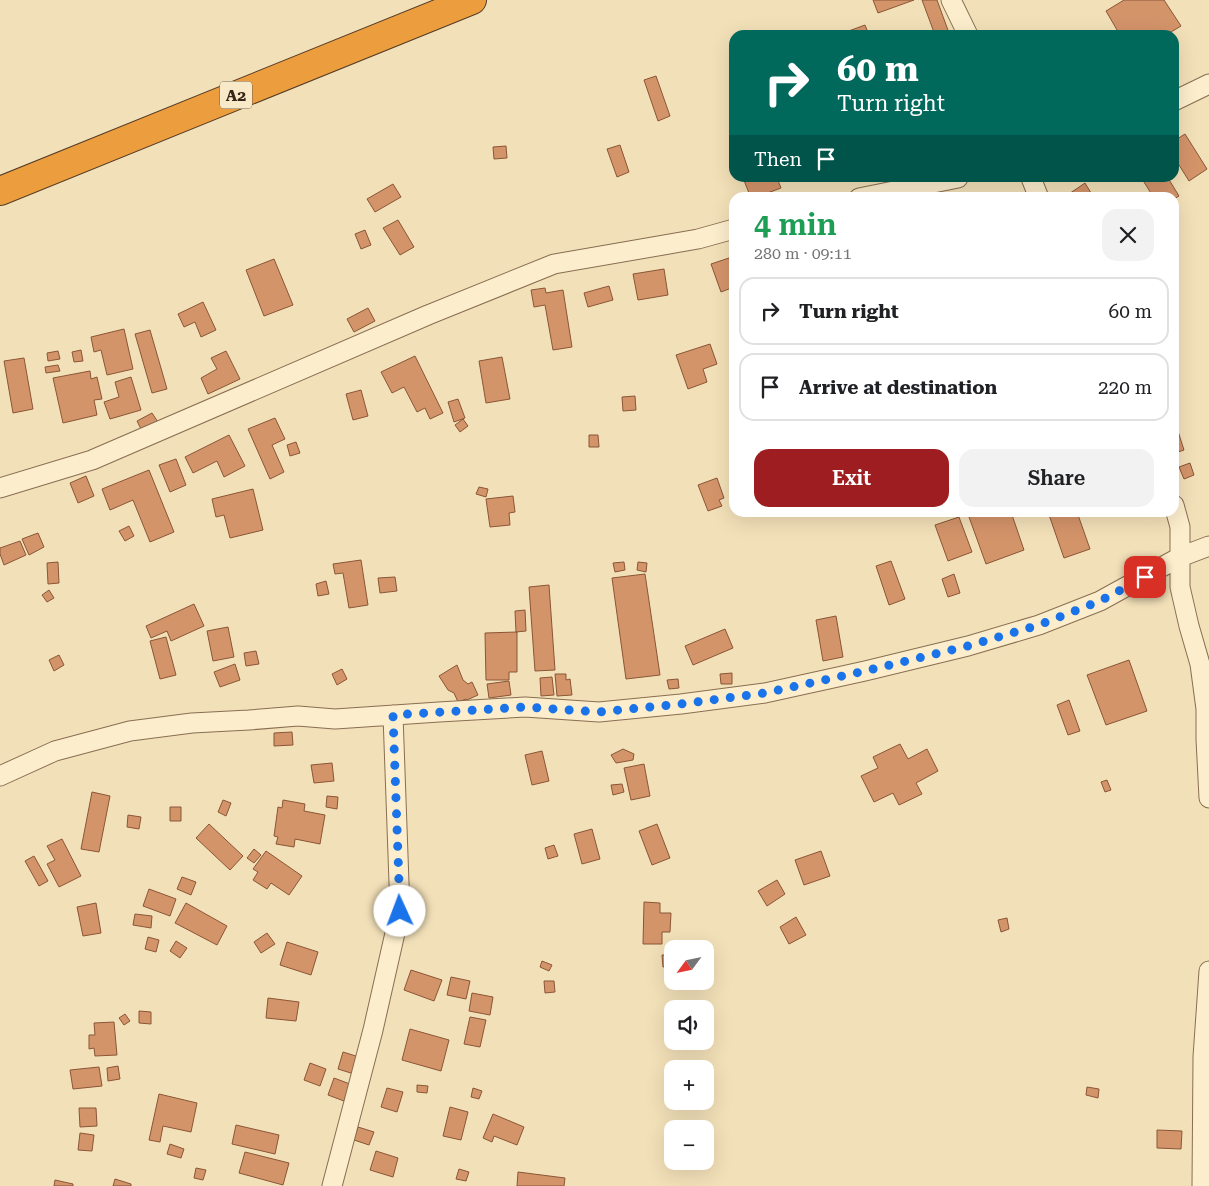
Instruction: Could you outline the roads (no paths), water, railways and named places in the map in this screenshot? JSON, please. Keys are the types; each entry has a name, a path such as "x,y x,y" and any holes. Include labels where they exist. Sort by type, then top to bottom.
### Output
{"highway":[{"name":"A2","path":"0,191 472,0"}],"street":[{"path":"951,0 966,30"},
{"path":"1179,99 1209,84"},
{"path":"889,192 938,182"},
{"path":"0,488 92,460 428,315 554,264 698,239 729,230"},
{"path":"1177,517 1180,527 1180,587 1200,664 1206,708 1209,798"},
{"path":"0,776 55,751 130,731 192,723 298,716 335,719 525,707 599,712 765,693 968,646 1039,625 1100,601 1180,557 1209,546"},
{"path":"332,1186 373,1030 400,911 393,715"},
{"path":"1202,1186 1203,1058 1209,971"}]}
